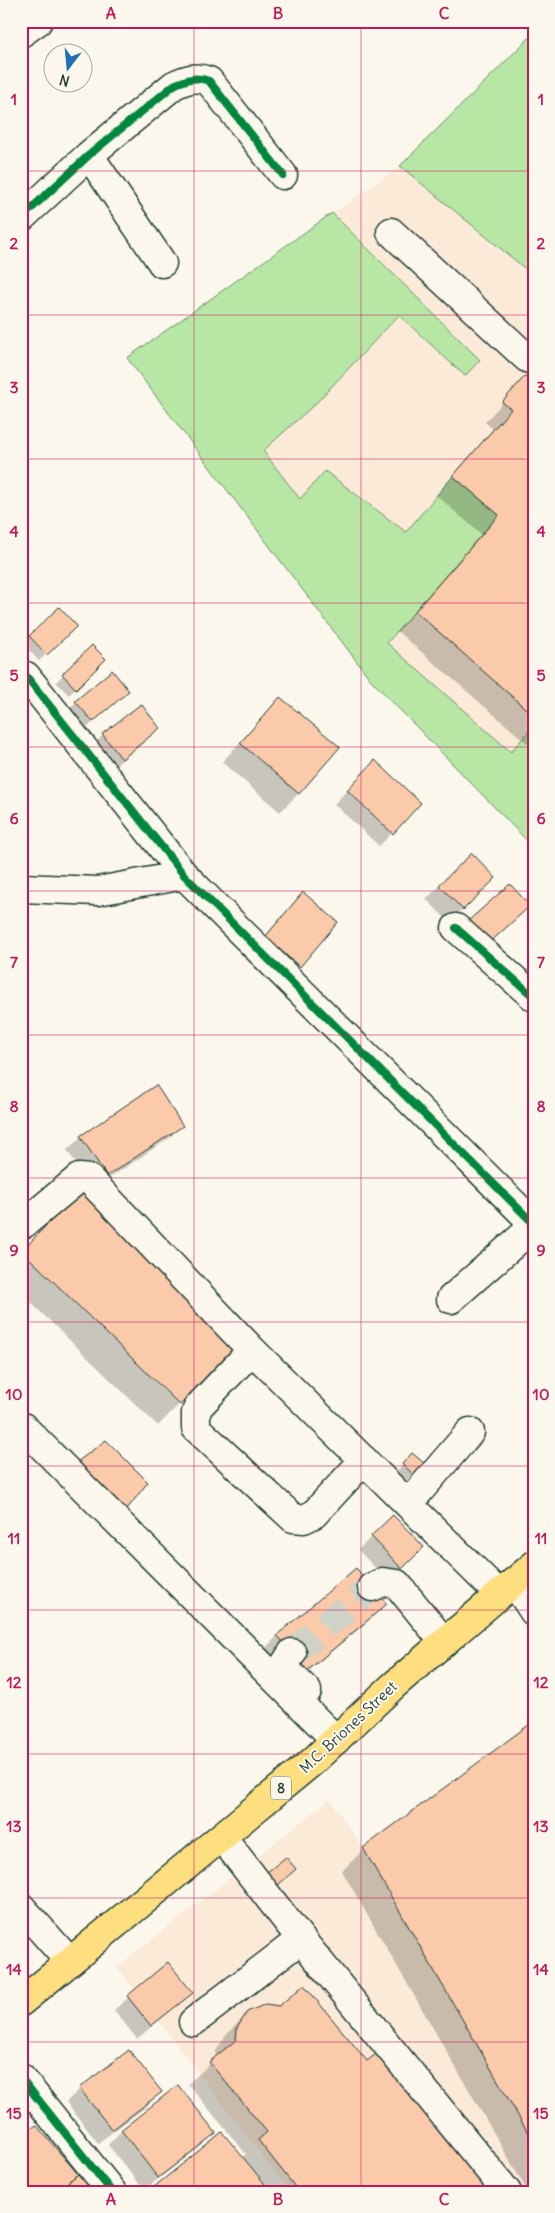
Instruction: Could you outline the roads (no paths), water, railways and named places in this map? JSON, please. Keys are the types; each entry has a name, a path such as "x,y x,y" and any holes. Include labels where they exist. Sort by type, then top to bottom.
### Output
{"main road":[{"name":"M.C. Briones Street","path":"21,2002 222,1837 341,1736 393,1686 516,1580"}],"street":[{"path":"21,33 38,21"},
{"path":"21,218 89,155 174,85 187,79 199,77 209,81 284,175"},
{"path":"89,155 162,263"},
{"path":"391,232 527,358 534,361"},
{"path":"26,676 184,875 534,1225 452,1300"},
{"path":"21,888 98,891 184,875"},
{"path":"456,928 534,997"},
{"path":"25,1223 79,1178 89,1179 252,1350 408,1504 516,1580 534,1612"},
{"path":"252,1350 199,1406 196,1412 196,1428 293,1518 304,1519 314,1514 364,1460"},
{"path":"23,1427 341,1736"},
{"path":"408,1504 470,1432"},
{"path":"372,1587 383,1582 397,1584 444,1642"},
{"path":"292,1653 285,1664 287,1670 341,1736"},
{"path":"222,1837 301,1939 507,2192"},
{"path":"21,1907 69,1961"},
{"path":"193,2022 301,1939"},
{"path":"21,2078 112,2192"}],"tunnel":[{"path":"292,1653 372,1587"}]}
